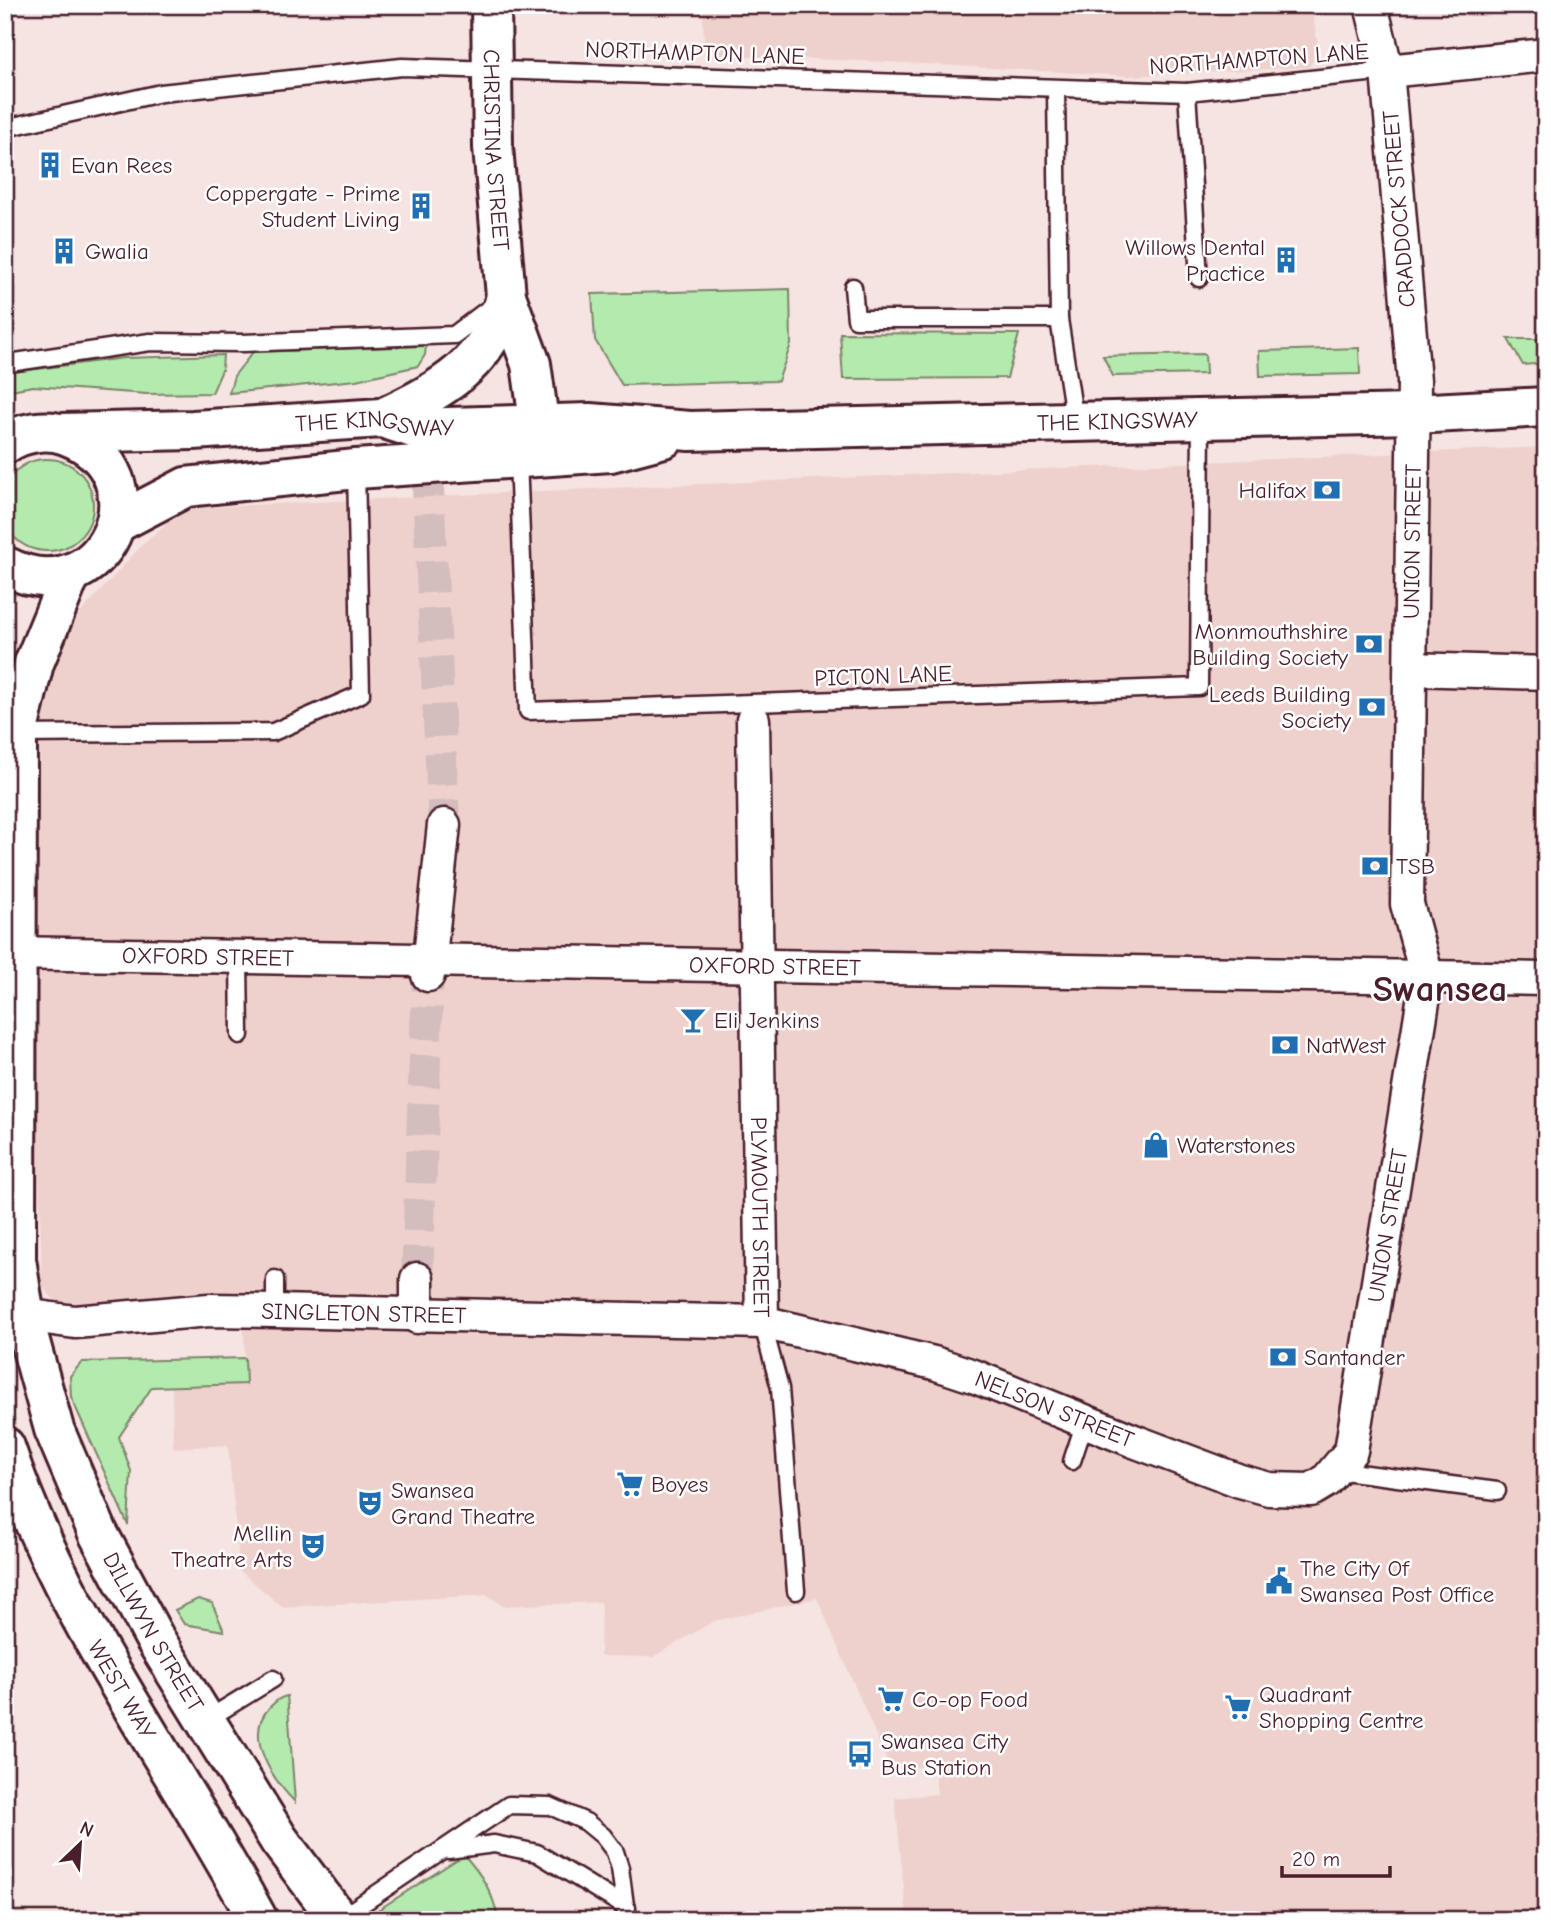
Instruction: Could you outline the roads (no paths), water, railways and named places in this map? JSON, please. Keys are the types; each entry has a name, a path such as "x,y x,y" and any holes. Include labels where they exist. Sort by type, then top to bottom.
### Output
{"street":[{"name":"CHRISTINA STREET","path":"491,5 493,147 506,296"},
{"name":"CRADDOCK STREET","path":"1371,5 1387,71 1414,381 1413,414"},
{"path":"1387,71 1546,55"},
{"path":"382,418 423,400 467,367 500,321 506,296"},
{"path":"506,296 526,346 531,456"},
{"name":"THE KINGSWAY","path":"117,523 186,487 356,469 611,452 690,431 1413,414 1546,407"},
{"name":"UNION STREET","path":"1336,1470 1351,1451 1427,977 1407,904 1413,414"},
{"name":"THE KINGSWAY","path":"5,444 36,432 193,430 382,418 531,456"},
{"path":"5,566 23,575 48,579 71,573 92,562 108,545 117,523 119,500 114,477 101,457 83,442 61,433"},
{"path":"24,1315 16,1259 12,953 17,734 34,663 71,573"},
{"path":"1411,669 1546,673"},
{"name":"PLYMOUTH STREET","path":"753,720 754,917 759,967 762,1322"},
{"path":"428,969 444,825"},
{"name":"OXFORD STREET","path":"12,953 239,958 428,969 759,967 1546,979"},
{"path":"417,1279 417,1317"},
{"name":"SINGLETON STREET","path":"24,1315 75,1321 209,1310 417,1317 762,1322"},
{"name":"DILLWYN STREET","path":"24,1315 54,1429 98,1533 155,1639 279,1840 338,1920"},
{"name":"NELSON STREET","path":"762,1322 934,1363 1240,1481 1269,1489 1311,1490 1336,1470"},
{"name":"WEST WAY","path":"5,1447 40,1537 94,1643 159,1747 258,1920"}],"lane":[{"name":"NORTHAMPTON LANE","path":"5,128 161,93 402,67 1187,92 1387,71"},
{"path":"1056,89 1059,319 1075,422"},
{"path":"1187,92 1199,278"},
{"path":"853,287 856,319 1059,319"},
{"path":"7,358 150,342 242,343 454,335 506,296"},
{"name":"PICTON LANE","path":"531,456 528,711 1199,687 1202,419"},
{"path":"17,734 273,732 362,694 356,469"},
{"path":"239,958 240,1035"},
{"path":"275,1279 275,1311"},
{"name":"PLYMOUTH STREET","path":"762,1322 779,1388 796,1591"},
{"path":"1072,1461 1085,1422"},
{"path":"1336,1470 1497,1490"},
{"path":"206,1720 273,1679"},
{"path":"338,1920 446,1850 509,1805 550,1806 586,1822 609,1844 620,1868 627,1914"},
{"path":"446,1850 494,1844 537,1853 627,1914"}],"tunnel":[{"path":"427,465 444,825"},
{"path":"417,1279 428,975"}],"place":[{"name":"Evan Rees","path":"50,165"},
{"name":"Coppergate - Prime Student Living","path":"421,206"},
{"name":"Gwalia","path":"64,251"},
{"name":"Willows Dental Practice","path":"1286,260"},
{"name":"Halifax","path":"1327,490"},
{"name":"Monmouthshire Building Society","path":"1369,644"},
{"name":"Leeds Building Society","path":"1372,707"},
{"name":"TSB","path":"1375,866"},
{"name":"Eli Jenkins","path":"693,1020"},
{"name":"NatWest","path":"1285,1045"},
{"name":"Waterstones","path":"1156,1145"},
{"name":"Santander","path":"1283,1357"},
{"name":"Boyes","path":"630,1484"},
{"name":"Swansea Grand Theatre","path":"370,1503"},
{"name":"Mellin Theatre Arts","path":"313,1546"},
{"name":"The City Of Swansea Post Office","path":"1279,1581"},
{"name":"Co-op Food","path":"891,1699"},
{"name":"Quadrant Shopping Centre","path":"1238,1707"},
{"name":"Swansea City Bus Station","path":"860,1754"}],"district":[{"name":"Swansea","path":"1440,989"}]}
